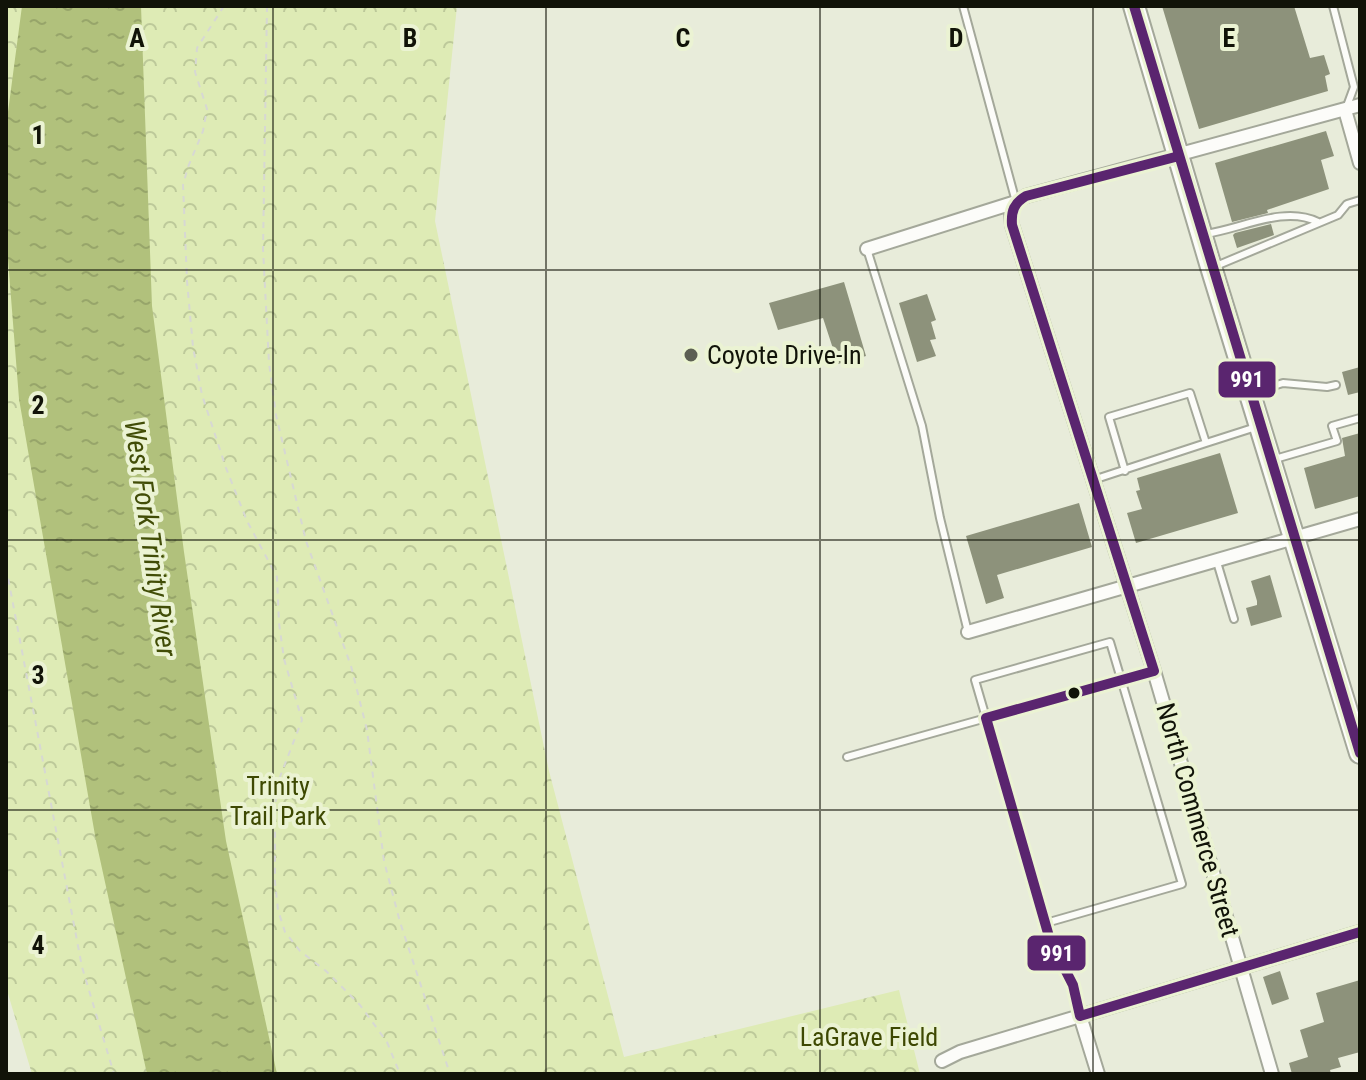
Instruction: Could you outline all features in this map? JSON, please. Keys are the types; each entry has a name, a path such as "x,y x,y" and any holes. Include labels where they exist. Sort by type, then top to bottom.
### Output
{"main road":[{"path":"1134,6 1360,753"}],"street":[{"path":"867,249 1016,202 1026,196 1360,105"},
{"path":"1345,110 1360,163"},
{"name":"North Commerce Street","path":"1016,202 1011,211 1012,225 1154,671 1272,1074"},
{"path":"968,632 1360,519"},
{"path":"942,1061 960,1052 1360,932"},
{"path":"1080,1016 1098,1074"}],"lane":[{"path":"963,6 1016,202"},
{"path":"1333,6 1354,87 1345,110"},
{"path":"1211,267 1338,215 1347,204 1360,200"},
{"path":"1201,235 1288,214 1303,215 1318,222"},
{"path":"867,249 922,426 940,518 968,632"},
{"path":"1251,394 1283,383 1336,385"},
{"path":"1125,471 1109,417 1190,393 1206,443"},
{"path":"1271,460 1337,441 1332,426 1360,418"},
{"path":"1093,480 1260,426"},
{"path":"1217,562 1234,619"},
{"path":"1046,923 1182,884 1110,642 975,680 1050,940 1073,985 1080,1016"},
{"path":"847,757 1154,671"}],"path":[{"path":"224,6 197,48 195,72 207,109 203,131 183,185 193,347 202,395 247,521 277,577 284,659 302,720 278,782 275,806 278,910 285,932 300,951 326,971 360,1005 387,1042 400,1074"},
{"path":"267,6 263,249 265,324 276,415 306,541 351,666 367,730 384,861 400,922 450,1074"},
{"path":"6,567 82,967 114,1074"}],"green space":[{"name":"Trinity Trail Park","path":"6,6 457,6 435,221 549,771 624,1057 899,990 920,1074 32,1074 6,987"}],"water":[{"name":"West Fork Trinity River","path":"22,6 141,6 152,306 226,841 277,1074 147,1074 96,841 19,399 6,234 6,127"}],"building":[{"path":"1162,6 1294,6 1310,58 1324,55 1330,74 1325,76 1328,91 1199,129"},
{"path":"1326,131 1334,156 1321,160 1329,189 1267,210 1268,213 1232,222 1215,163"},
{"path":"1271,224 1274,235 1237,248 1235,233"},
{"path":"844,282 866,356 838,364 823,318 778,330 769,303"},
{"path":"927,294 936,320 931,322 936,339 930,340 936,356 917,362 899,303"},
{"path":"1360,367 1360,392 1348,395 1342,372"},
{"path":"1360,433 1360,496 1315,509 1304,468 1345,456 1342,438"},
{"path":"1220,453 1238,513 1136,543 1127,513 1142,509 1136,491 1140,490 1137,478"},
{"path":"1079,503 1092,547 997,575 1004,598 986,604 966,536"},
{"path":"1270,575 1282,617 1251,626 1246,608 1257,605 1257,601 1251,581"},
{"path":"1280,971 1289,999 1272,1005 1263,977"},
{"path":"1360,980 1360,1052 1338,1058 1341,1067 1330,1070 1331,1074 1292,1074 1289,1063 1308,1057 1300,1030 1324,1022 1316,993"}],"transit line":[{"name":"991","path":"1134,6 1360,753"},
{"name":"991","path":"1179,156 1026,196 1016,205 1012,220 1154,671 986,718 1050,940 1073,985 1080,1016 1360,932"}],"place":[{"name":"Coyote Drive-In","path":"691,355"}],"park label":[{"name":"LaGrave Field","path":"869,1037"}]}
